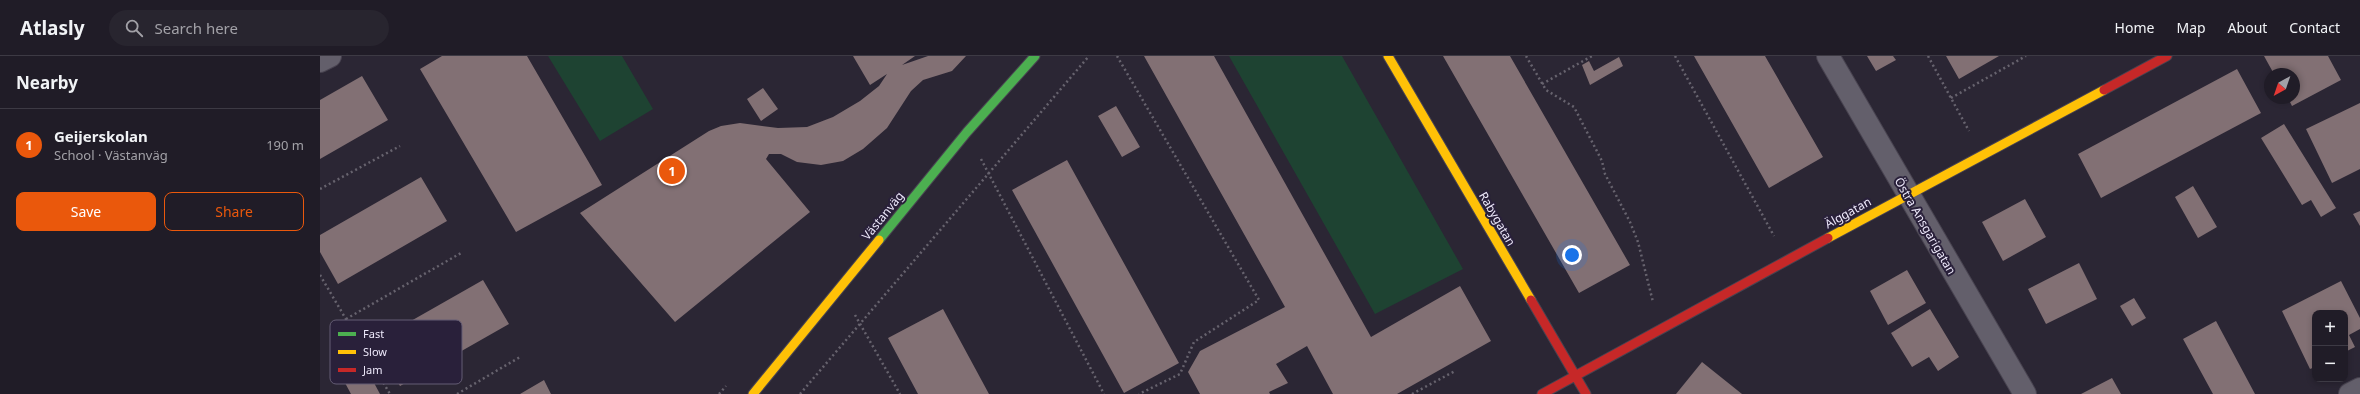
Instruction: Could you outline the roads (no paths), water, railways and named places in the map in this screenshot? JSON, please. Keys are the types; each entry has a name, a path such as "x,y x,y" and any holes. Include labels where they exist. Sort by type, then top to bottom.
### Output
{"street":[{"path":"320,61 330,56"},
{"name":"Västanväg","path":"753,394 967,132 1035,56"},
{"name":"Rabygatan","path":"1388,56 1586,394"},
{"name":"Östra Ansgarigatan","path":"1828,56 1907,194 2025,394"},
{"name":"Älggatan","path":"1542,394 1907,194 2167,56"},
{"path":"2350,394 2360,389"}],"place":[{"name":"Geijerskolan","path":"672,171"}]}
